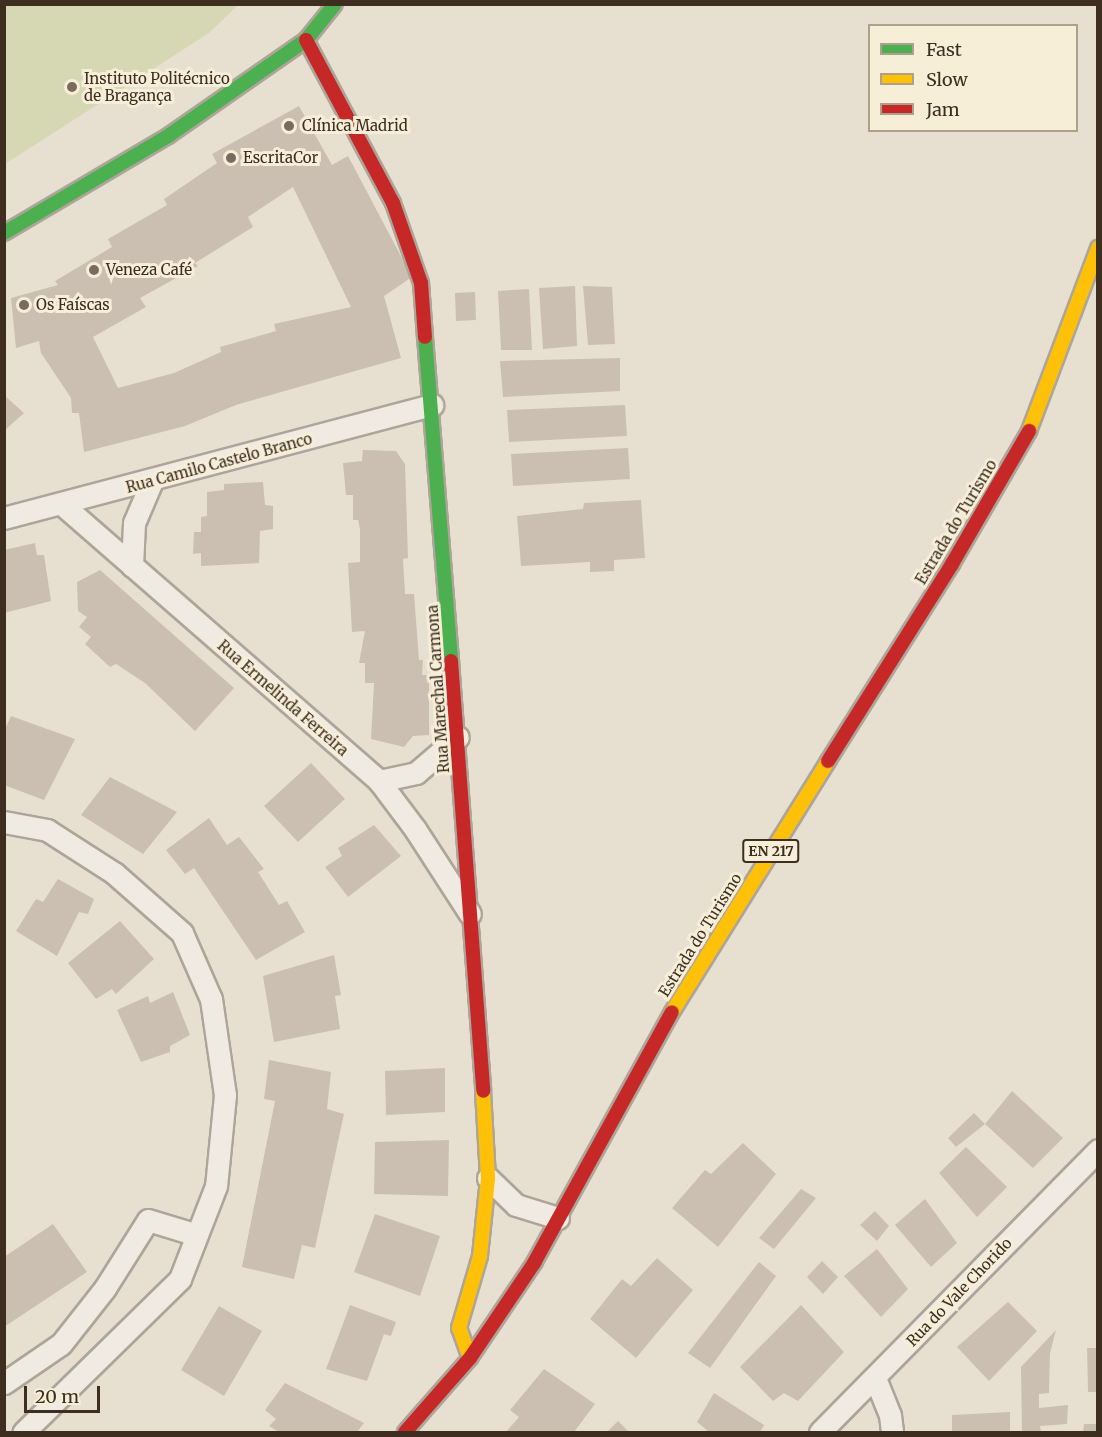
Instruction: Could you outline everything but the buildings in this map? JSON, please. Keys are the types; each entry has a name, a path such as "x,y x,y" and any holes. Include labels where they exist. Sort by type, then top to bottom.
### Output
{"street":[{"path":"4,233 168,136 306,40 336,4"},
{"name":"Rua Marechal Carmona","path":"306,40 393,203 421,283 472,917 488,1178 480,1256 459,1328 470,1358"},
{"name":"Estrada do Turismo","path":"405,1432 470,1358 534,1263 683,992 952,564 1031,429 1098,248"},
{"name":"Rua Camilo Castelo Branco","path":"4,518 64,506 432,405"},
{"path":"132,566 134,523 152,482"},
{"name":"Rua Ermelinda Ferreira","path":"64,506 379,782 415,829 472,917"},
{"path":"379,782 416,773 458,737"},
{"path":"4,822 47,830 114,873 182,933 211,999 225,1095 216,1186 180,1279 34,1430"},
{"name":"Rua do Vale Chorido","path":"820,1432 1098,1150"},
{"path":"488,1178 516,1204 558,1218"},
{"path":"4,1383 61,1344 105,1288 148,1220 197,1235"},
{"path":"875,1378 890,1415 892,1432"}],"green space":[{"name":"Instituto Politécnico de Bragança","path":"4,5 238,5 209,33 5,164"}],"traffic: fast":[{"path":"4,233 168,136 306,40 335,4"},
{"path":"425,337 451,661"}],"traffic: slow":[{"path":"1029,431 1098,248"},
{"path":"672,1012 828,761"},
{"path":"470,1358 459,1328 480,1256 488,1178 483,1091"}],"traffic: jam":[{"path":"306,40 393,203 421,283 425,337"},
{"path":"828,761 952,564 1029,431"},
{"path":"451,661 483,1091"},
{"path":"405,1432 470,1358 534,1263 672,1012"}],"place":[{"name":"Instituto Politécnico de Bragança","path":"72,87"},
{"name":"Clínica Madrid","path":"289,126"},
{"name":"EscritaCor","path":"231,158"},
{"name":"Veneza Café","path":"94,270"},
{"name":"Os Faíscas","path":"24,305"}]}
